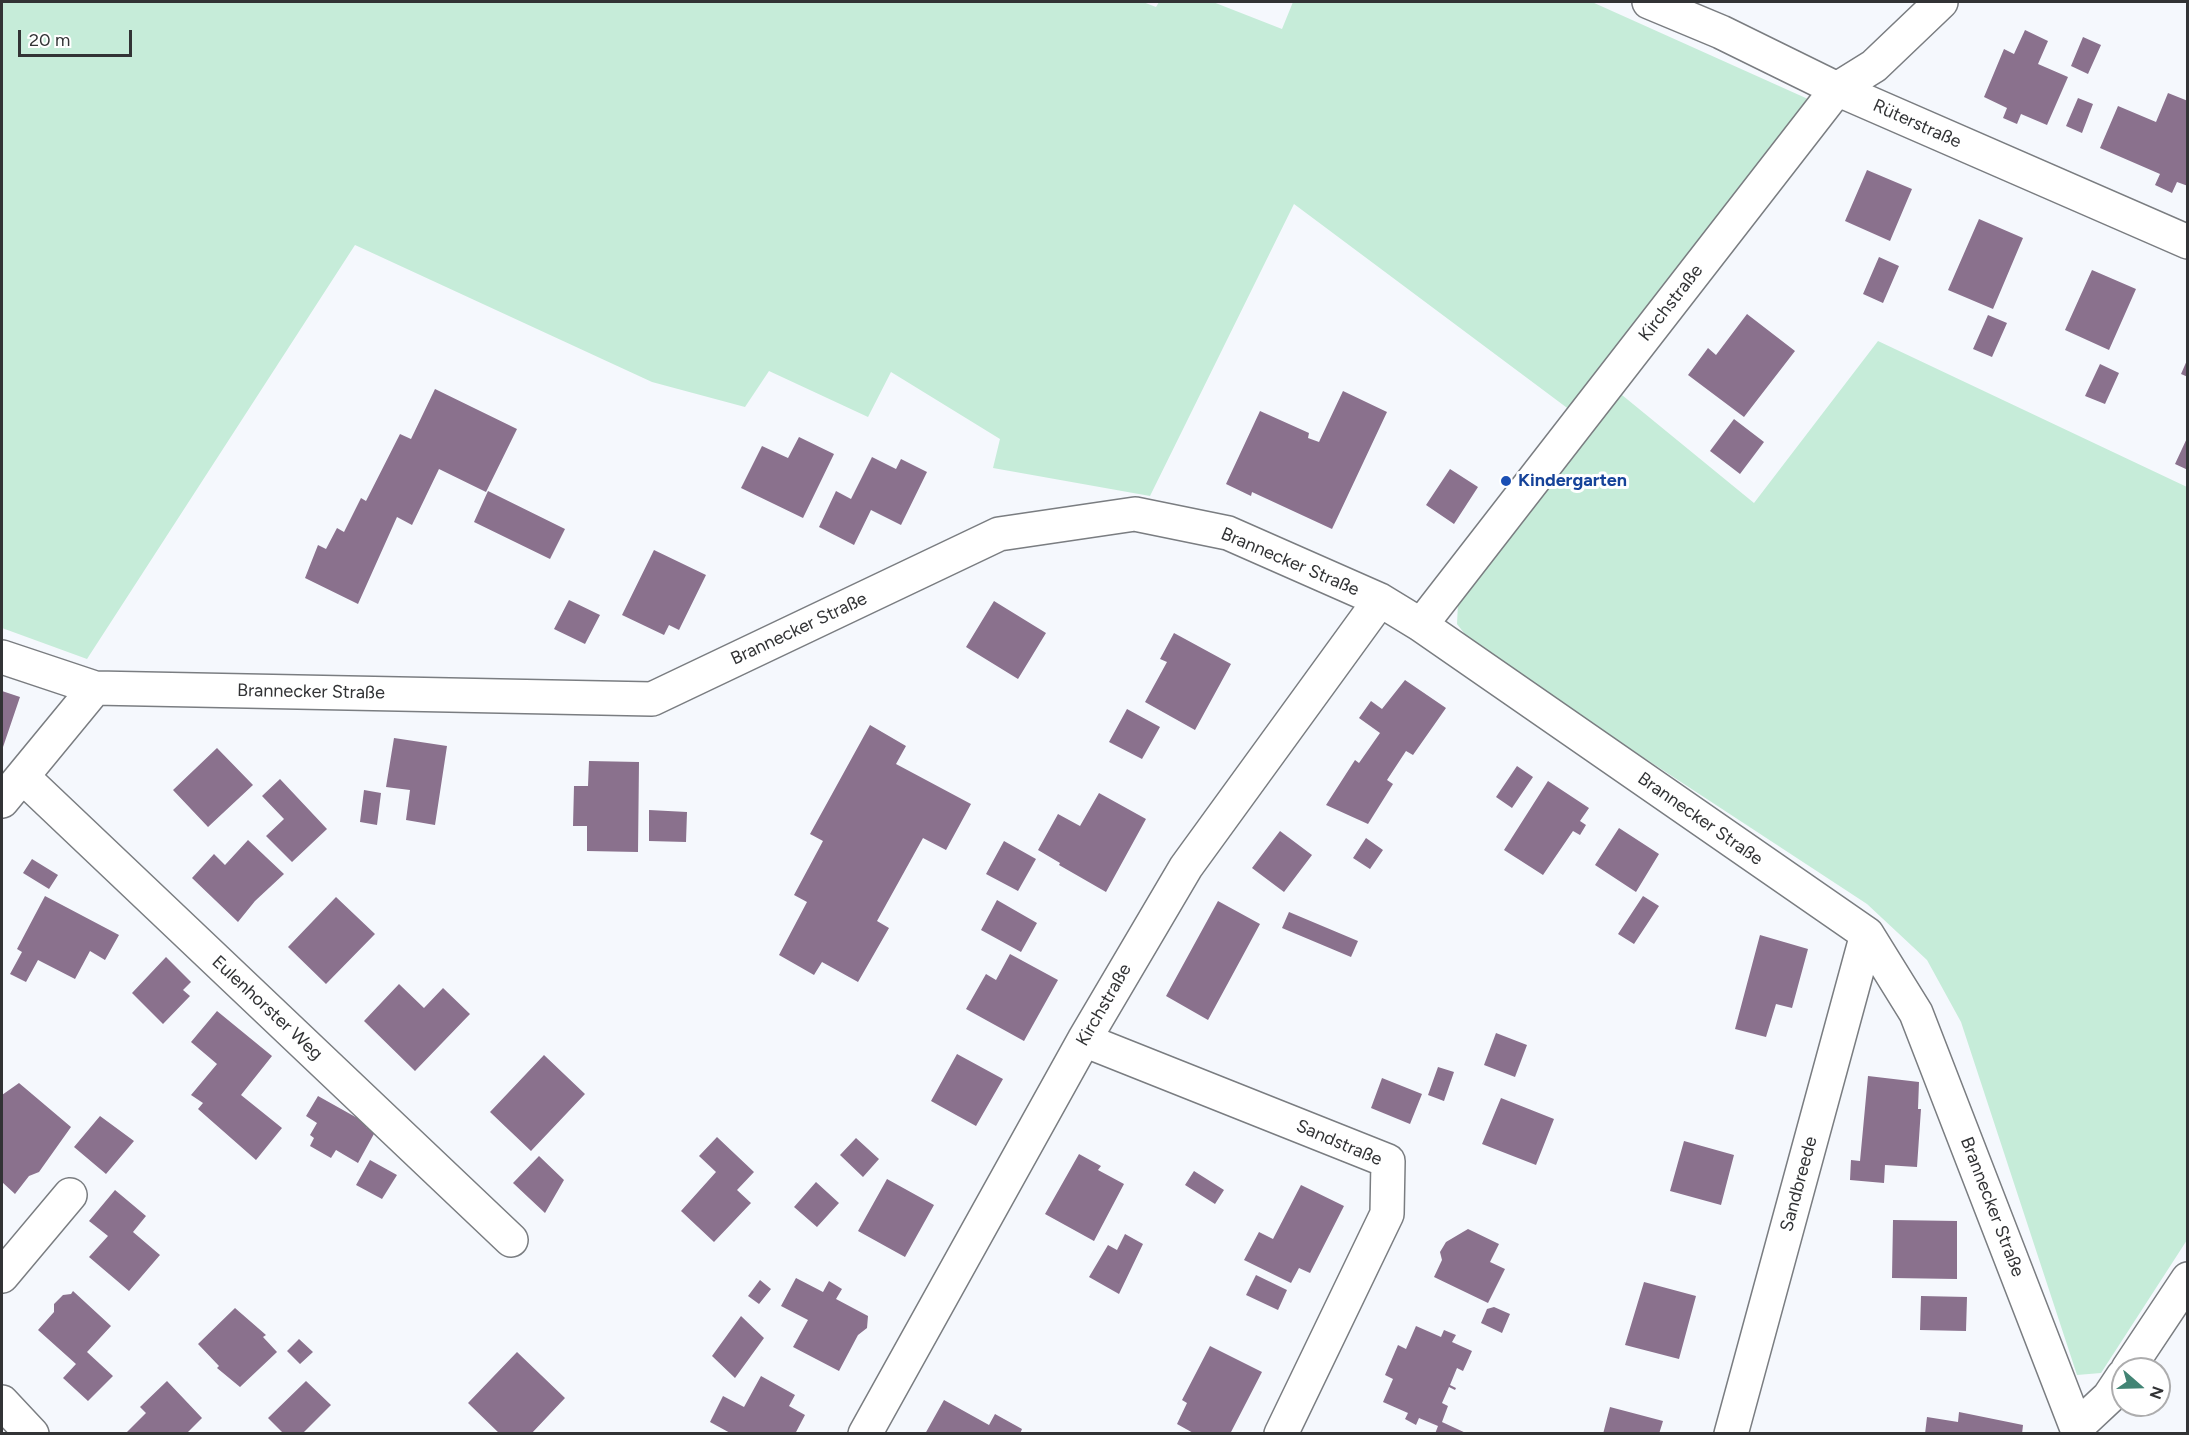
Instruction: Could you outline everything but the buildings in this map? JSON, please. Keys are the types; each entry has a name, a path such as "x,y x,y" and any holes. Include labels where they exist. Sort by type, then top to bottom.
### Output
{"street":[{"name":"Rüterstraße","path":"1649,2 1721,32 1837,89 2187,242"},
{"name":"Kirchstraße","path":"1421,625 1837,89 1874,66 1941,2"},
{"name":"Brannecker Straße","path":"2,657 95,688 652,699 999,534 1135,514 1228,533 1380,600 1421,625 1866,934 1916,1013 2078,1430"},
{"name":"Kirchstraße","path":"865,1434 1084,1040 1186,867 1380,600"},
{"path":"2,801 95,688"},
{"name":"Eulenhorster Weg","path":"22,777 511,1240"},
{"name":"Sandbreede","path":"1731,1434 1866,934"},
{"name":"Sandstraße","path":"1084,1040 1388,1161 1387,1214 1281,1434"},
{"path":"2,1276 70,1195"},
{"path":"2136,1357 2187,1279"},
{"path":"2078,1430 2111,1394"},
{"path":"2,1402 32,1434"}],"green space":[{"path":"2,2 1143,2 1156,7 1159,2 1213,2 1282,29 1293,2 1592,2 1828,108 1611,386 1754,503 1878,341 2187,487 2187,1240 2101,1373 2077,1375 1961,1022 1927,960 1867,904 1475,647 1457,624 1458,603 1590,425 1294,204 1150,496 993,468 1000,439 891,372 868,417 769,371 745,407 652,382 355,245 87,659 2,628"}],"place":[{"name":"Kindergarten","path":"1506,481"}]}
